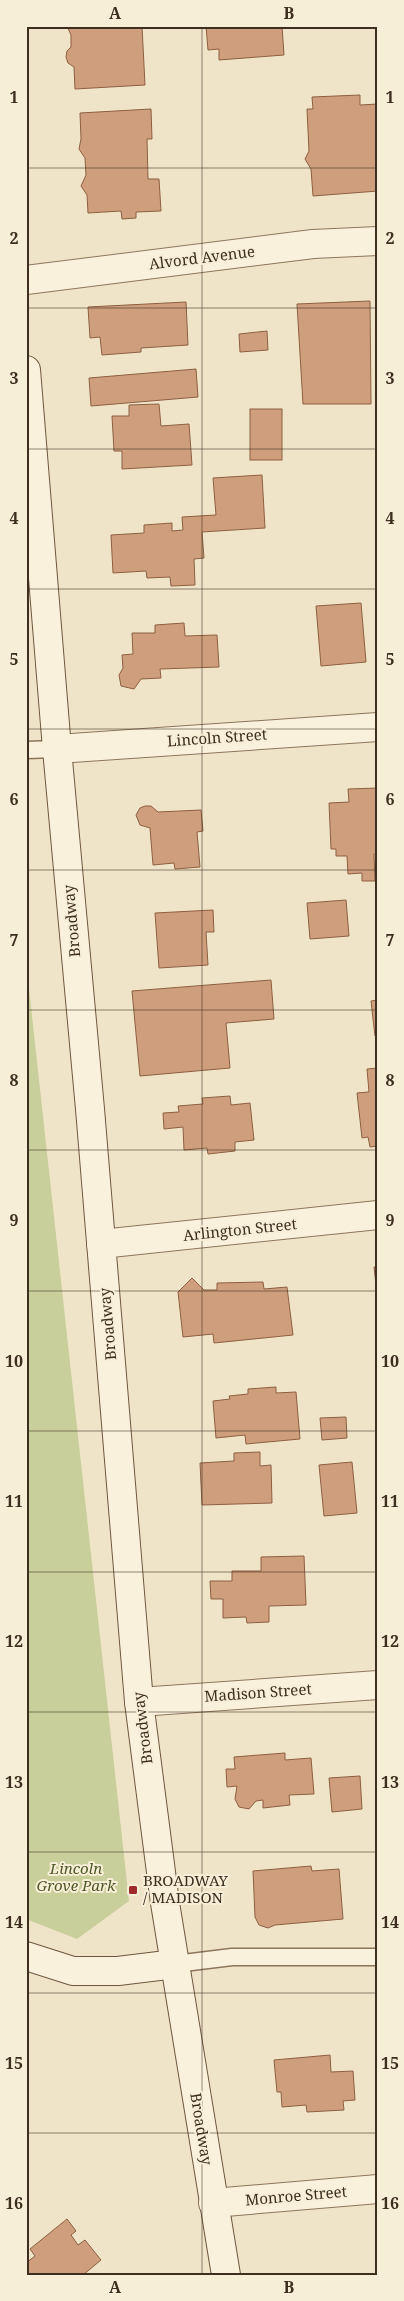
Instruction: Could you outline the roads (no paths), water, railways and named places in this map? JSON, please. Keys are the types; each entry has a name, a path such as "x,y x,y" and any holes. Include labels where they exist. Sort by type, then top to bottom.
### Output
{"main road":[{"name":"Alvord Avenue","path":"26,280 313,244 378,241"},
{"name":"Broadway","path":"26,370 31,477 101,1244 139,1702 175,1964 226,2275"},
{"name":"Lincoln Street","path":"57,749 378,727"},
{"name":"Arlington Street","path":"101,1244 378,1215"},
{"name":"Madison Street","path":"139,1702 378,1685"},
{"path":"26,1956 73,1971 118,1971 175,1964"},
{"name":"Monroe Street","path":"213,2203 378,2189"}],"lane":[{"path":"26,750 57,749"},
{"path":"175,1964 232,1956 378,1957"}],"place":[{"name":"BROADWAY / MADISON","path":"133,1890"}],"park label":[{"name":"Lincoln Grove Park","path":"76,1878"}]}
